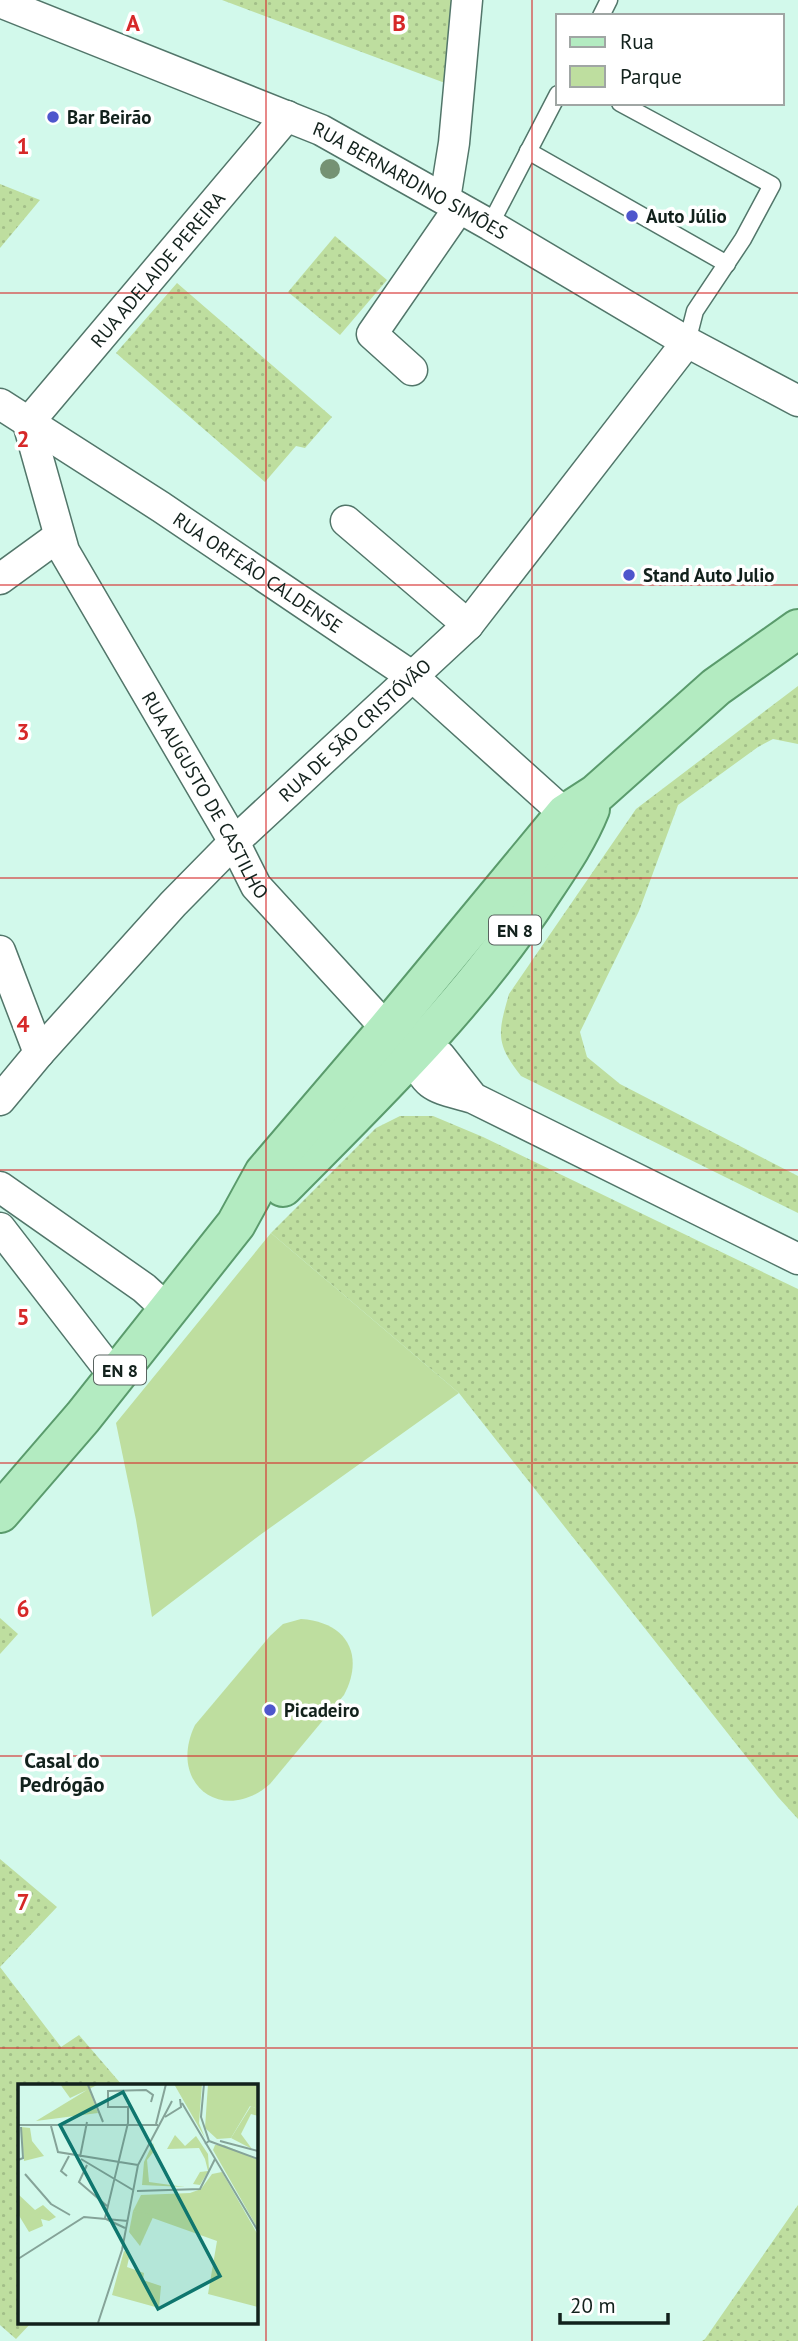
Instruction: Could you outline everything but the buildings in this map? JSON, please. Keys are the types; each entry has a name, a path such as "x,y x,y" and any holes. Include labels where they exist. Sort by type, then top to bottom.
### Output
{"main road":[{"name":"EN 8","path":"0,1513 115,1377 236,1224 280,1190 401,1041 527,915 580,833 580,804 716,687 798,629"}],"street":[{"path":"412,370 372,334 452,204 454,143 467,0"},
{"name":"RUA BERNARDINO SIMÕES","path":"0,2 321,130 490,225 687,342 798,401"},
{"name":"RUA ADELAIDE PEREIRA","path":"27,423 287,116"},
{"name":"RUA DE SÃO CRISTÓVÃO","path":"0,1100 173,904 234,842 468,625 687,342"},
{"name":"RUA ORFEÃO CALDENSE","path":"0,404 160,507 413,677 580,804"},
{"path":"0,579 59,536 27,423"},
{"path":"346,521 468,625"},
{"name":"RUA AUGUSTO DE CASTILHO","path":"59,536 64,551 234,842 256,886 401,1041"},
{"path":"0,951 39,1053"},
{"path":"401,1041 440,1056 473,1098 798,1259"},
{"path":"0,1187 144,1287 167,1310"},
{"path":"0,1228 115,1377"}],"lane":[{"path":"490,225 556,98"},
{"path":"624,105 772,186 743,239 695,311 687,342"},
{"path":"528,151 727,264"}],"green space":[{"path":"222,0 454,0 445,83"},
{"path":"0,184 40,200 0,248"},
{"path":"335,236 387,280 340,335 288,292"},
{"path":"177,283 332,417 305,448 296,446 265,482 116,353"},
{"path":"798,686 798,744 773,739 678,805 639,911 580,1032 587,1057 620,1084 798,1176 798,1213 521,1076 503,1046 501,1028 509,994 636,809"},
{"path":"400,1116 433,1116 483,1137 798,1289 798,1819 459,1393 271,1233 376,1128"},
{"path":"271,1233 459,1393 260,1535 152,1617 116,1423"},
{"path":"0,1618 18,1634 0,1654"},
{"name":"Picadeiro","path":"301,1619 317,1621 330,1627 348,1643 353,1667 344,1695 270,1784 252,1796 234,1801 218,1799 204,1792 194,1780 188,1765 188,1746 195,1725 270,1636 283,1624"},
{"path":"0,1859 57,1907 0,1967"},
{"path":"0,1967 61,2047 79,2035 121,2084 18,2084 18,2324 30,2324 16,2339 0,2325"},
{"path":"798,2205 798,2341 702,2341 705,2339"}],"place":[{"name":"Bar Beirão","path":"53,117"},
{"name":"Auto Júlio","path":"632,216"},
{"name":"Stand Auto Julio","path":"629,575"},
{"name":"Picadeiro","path":"270,1710"}],"district":[{"name":"Casal do Pedrógão","path":"62,1772"}]}
